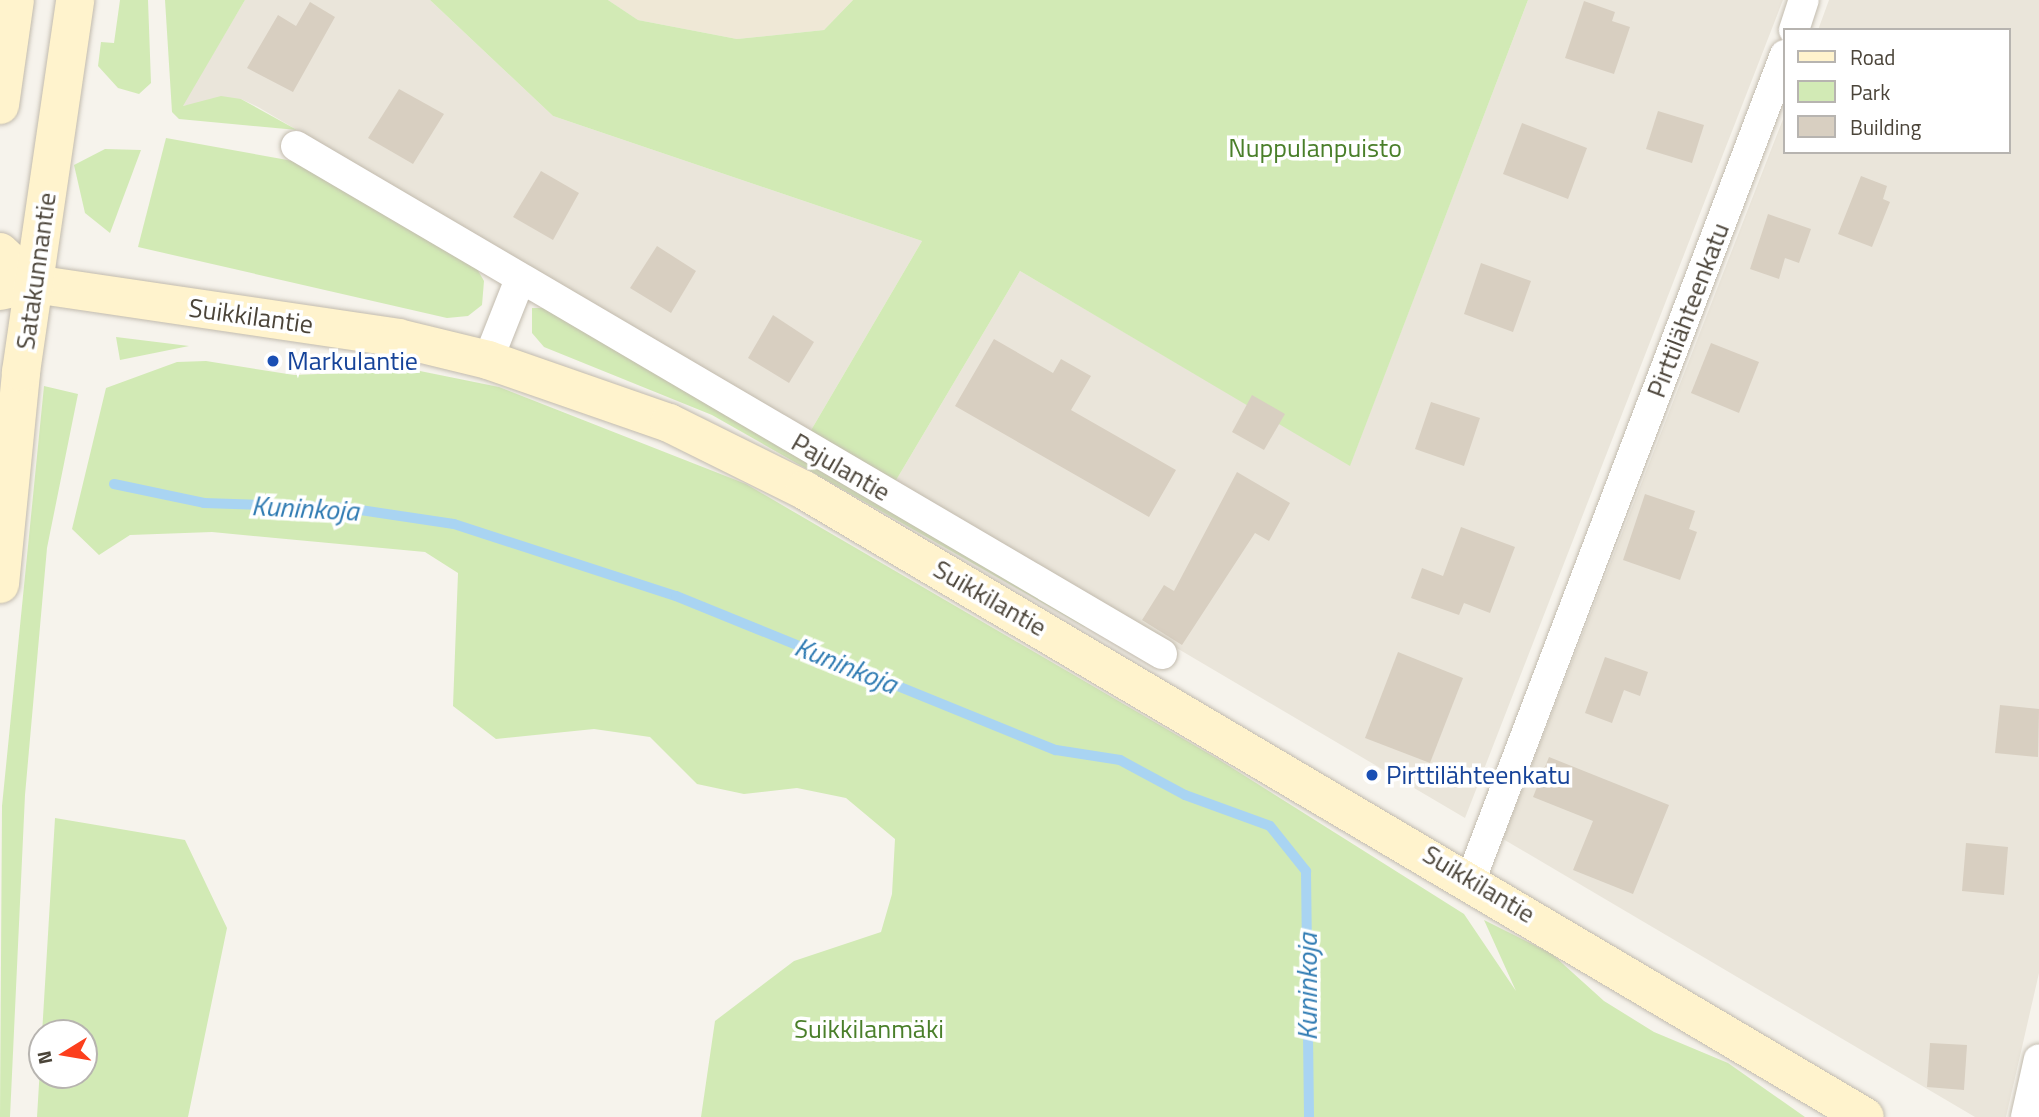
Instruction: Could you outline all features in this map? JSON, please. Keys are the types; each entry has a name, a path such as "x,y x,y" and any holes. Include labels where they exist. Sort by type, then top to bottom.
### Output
{"main road":[{"path":"0,105 15,0"},
{"name":"Satakunnantie","path":"0,584 17,288 75,0"},
{"path":"0,252 17,288"},
{"name":"Suikkilantie","path":"17,288 398,338 488,360 669,423 804,490 1471,879 1865,1117"}],"street":[{"path":"1795,28 1804,0"},
{"name":"Pirttilähteenkatu","path":"1471,879 1784,58"},
{"name":"Pajulantie","path":"296,146 1163,654"},
{"path":"488,360 520,279"},
{"path":"2026,1117 2039,1059"}],"shaded area":[{"path":"245,0 430,0 553,116 922,241 810,432 258,107 241,99 182,106"},
{"path":"608,0 853,0 824,30 737,39 638,20"},
{"path":"1528,0 1783,0 1465,818 895,482 1020,271 1350,465"},
{"path":"1829,0 2039,0 2039,973 2006,1117 1975,1117 1503,839 1784,117 1784,154 2011,154 2011,28 1819,28"}],"green space":[{"path":"120,0 148,0 151,83 139,94 118,88 98,66 101,42 114,43"},
{"path":"165,0 245,0 183,106 221,96 241,99 297,130 179,119 172,112"},
{"name":"Nuppulanpuisto","path":"430,0 608,0 638,20 737,39 824,30 853,0 1528,0 1350,466 1020,271 895,482 810,432 922,241 553,116"},
{"path":"166,138 293,161 476,267 484,281 482,305 468,316 447,318 138,247"},
{"path":"105,149 141,150 110,233 85,213 74,165"},
{"path":"532,308 551,308 1090,619 1085,627 712,415 544,347 532,333"},
{"path":"116,337 189,346 120,360"},
{"name":"Suikkilanmäki","path":"206,361 294,375 415,370 499,387 746,484 1218,759 1464,914 1516,991 1484,920 1552,954 1604,1001 1654,1032 1728,1063 1805,1117 701,1117 715,1021 794,961 881,932 892,894 895,839 846,798 797,788 744,794 697,784 650,737 594,729 496,739 453,706 458,573 425,552 212,532 130,535 99,555 72,529 106,388 177,362"},
{"path":"44,386 78,394 47,548 25,795 10,1117 0,1117 2,806"},
{"path":"55,818 185,840 227,928 188,1117 37,1117 39,1089 98,1089 98,1019 43,1019"}],"building":[{"path":"1584,1 1615,12 1612,21 1630,27 1614,74 1565,58"},
{"path":"310,2 335,17 293,92 247,68 278,15 296,26"},
{"path":"399,89 444,114 413,164 368,138"},
{"path":"1658,111 1704,125 1692,163 1646,149"},
{"path":"1522,123 1587,148 1568,199 1503,174"},
{"path":"541,171 579,193 553,240 513,217"},
{"path":"1861,176 1887,186 1883,199 1890,202 1872,247 1838,234"},
{"path":"1768,214 1811,229 1799,263 1785,258 1779,279 1750,269"},
{"path":"657,246 696,271 671,313 630,288"},
{"path":"1481,263 1531,281 1513,332 1464,314"},
{"path":"773,315 814,342 789,383 748,358"},
{"path":"994,339 1053,373 1061,359 1091,376 1071,410 1176,470 1149,517 955,406"},
{"path":"1711,343 1759,362 1739,413 1691,393"},
{"path":"1252,395 1285,414 1264,450 1232,432"},
{"path":"1431,402 1480,418 1464,466 1415,449"},
{"path":"1237,472 1290,503 1269,541 1255,533 1182,645 1142,620 1164,585 1174,591"},
{"path":"1645,494 1695,511 1689,529 1697,532 1680,580 1623,560"},
{"path":"1461,527 1515,547 1490,613 1464,603 1459,615 1411,598 1422,568 1443,576"},
{"path":"1398,652 1463,678 1430,763 1365,738"},
{"path":"1605,657 1648,672 1640,696 1624,690 1612,723 1585,713"},
{"path":"2000,705 2039,709 2038,757 1995,753"},
{"path":"1549,757 1669,805 1633,894 1573,870 1593,821 1533,797"},
{"path":"1966,843 2008,847 2004,895 1962,891"},
{"path":"1930,1043 1967,1045 1964,1090 1927,1087"}],"waterway":[{"name":"Kuninkoja","path":"114,484 204,503 347,508 454,524 676,596 1056,750 1120,760 1185,795 1270,826 1306,871 1309,1117"}],"place":[{"name":"Markulantie","path":"273,361"},
{"name":"Pirttilähteenkatu","path":"1372,775"}]}
